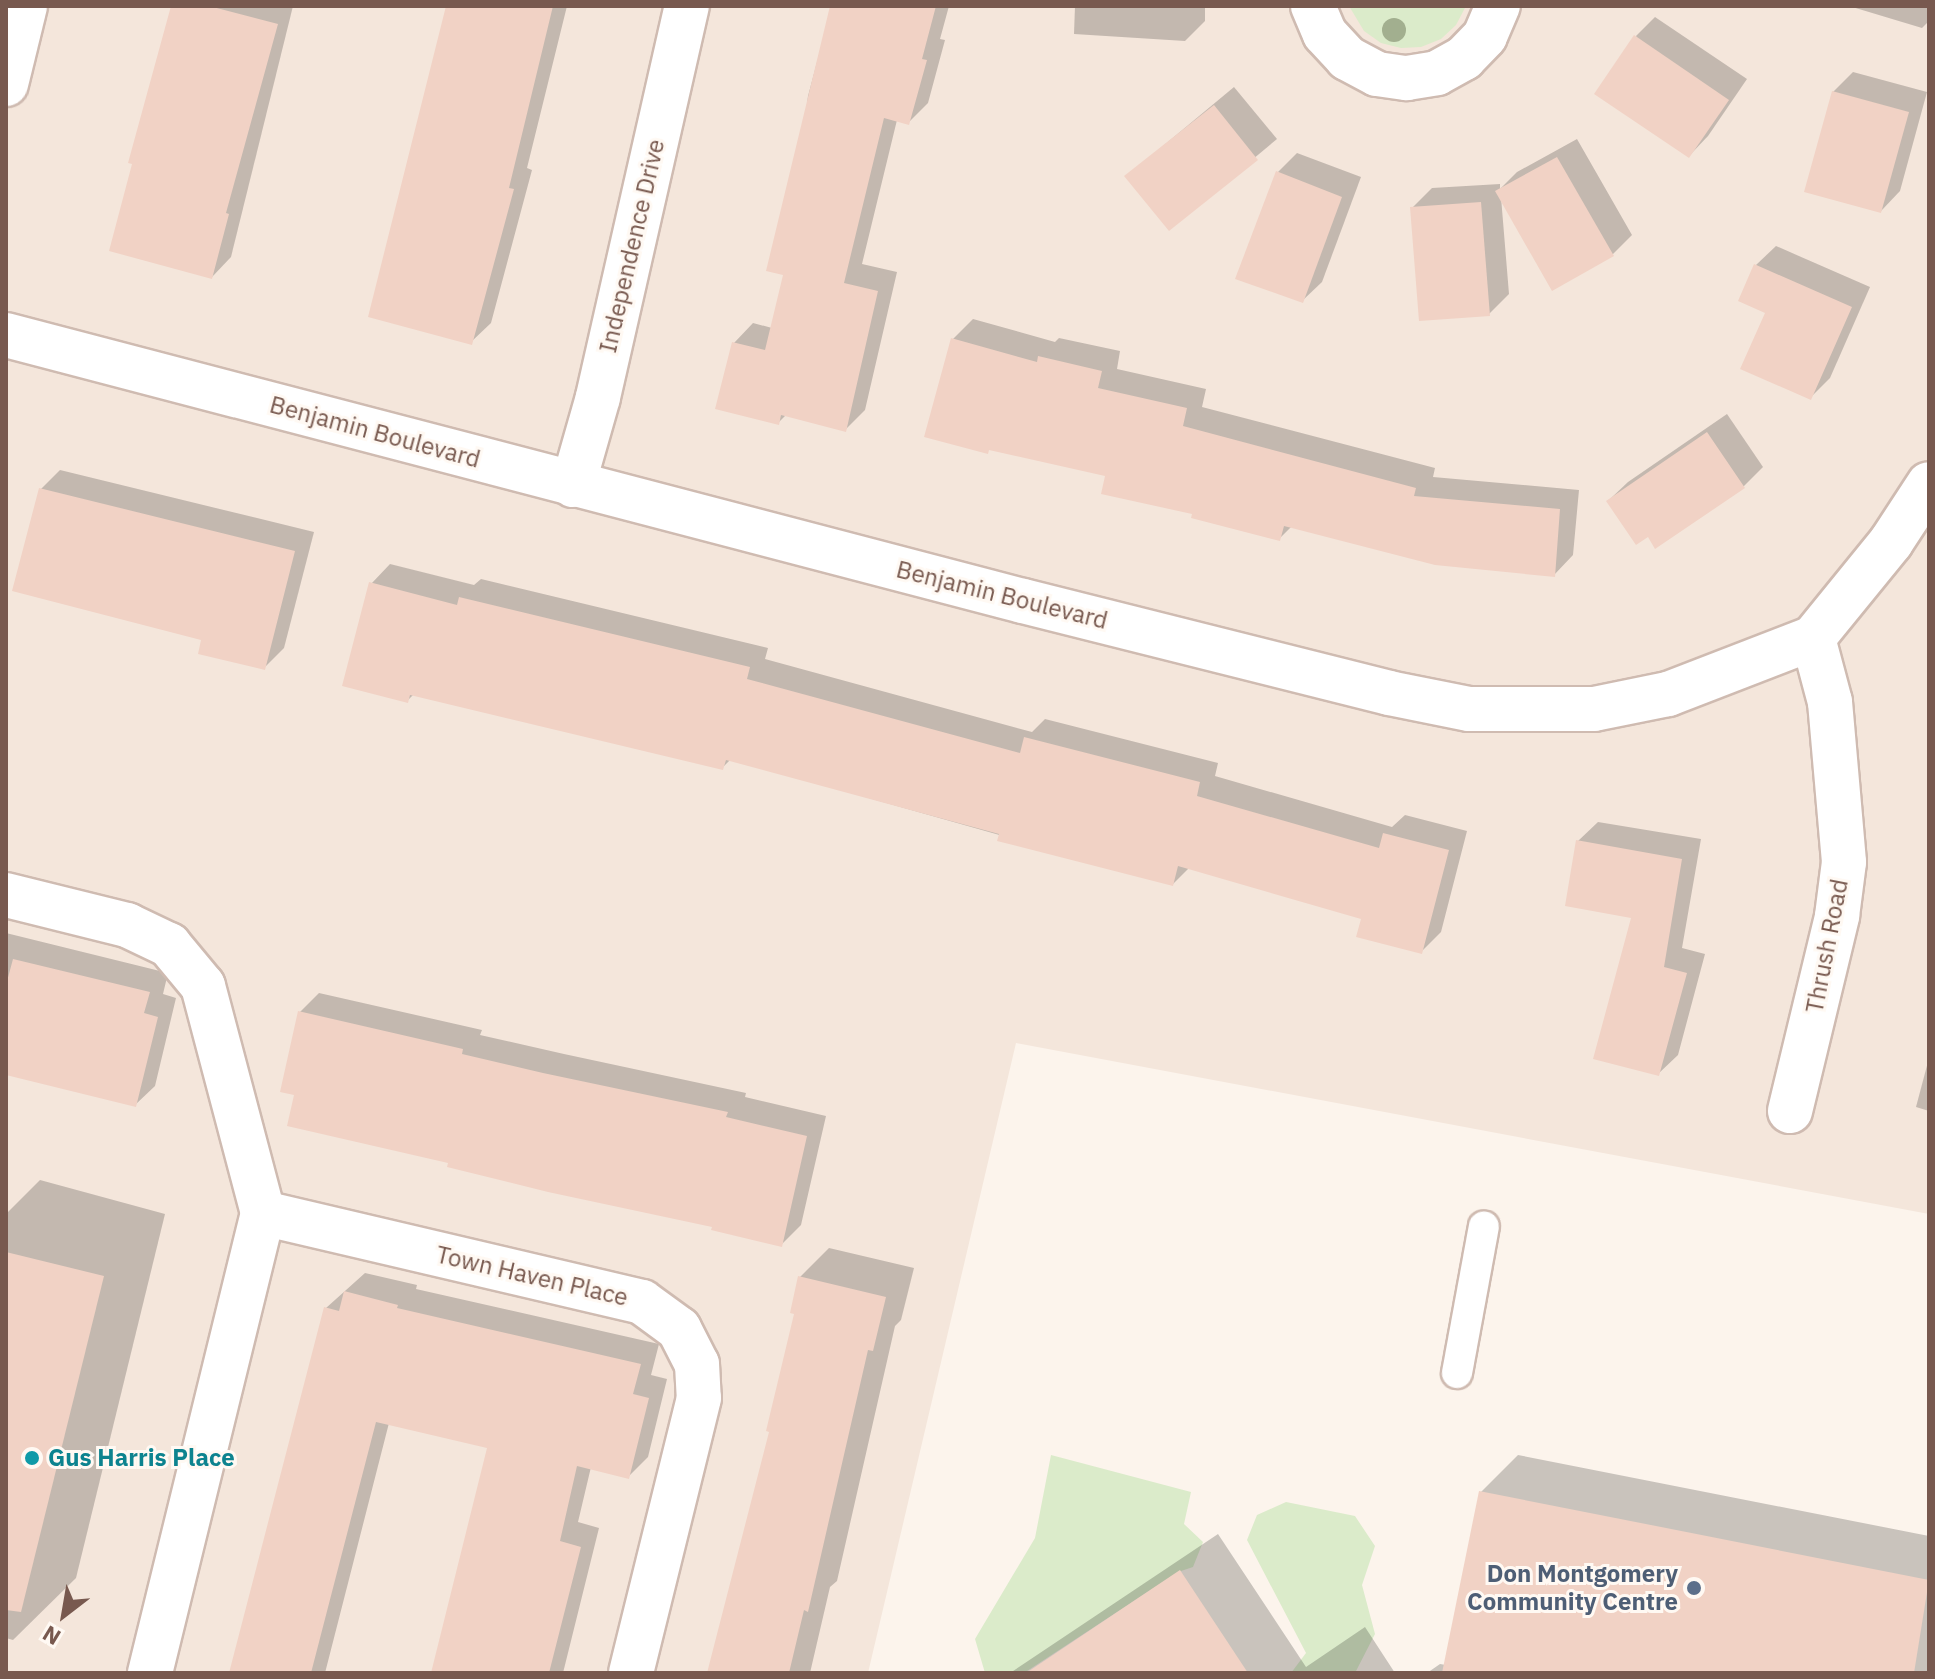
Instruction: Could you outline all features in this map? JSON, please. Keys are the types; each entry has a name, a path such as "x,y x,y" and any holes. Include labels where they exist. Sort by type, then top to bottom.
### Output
{"street":[{"path":"6,84 25,6"},
{"name":"Independence Drive","path":"573,485 598,397 687,6"},
{"path":"1313,6 1325,34 1347,58 1377,74 1407,78 1437,73 1464,58 1485,36 1498,6"},
{"name":"Benjamin Boulevard","path":"6,335 573,485 1389,693 1469,709 1594,709 1668,694 1813,638 1891,542 1929,484"},
{"name":"Thrush Road","path":"1790,1111 1837,916 1844,862 1830,702 1813,638"},
{"path":"6,895 127,925 169,945 203,986 263,1213 150,1673"},
{"name":"Town Haven Place","path":"263,1213 642,1302 679,1329 697,1364 699,1398 631,1673"}],"lane":[{"path":"1457,1373 1484,1226"}],"shaded area":[{"path":"6,6 1929,6 1929,1214 1016,1043 868,1673 6,1673"}],"green space":[{"path":"1349,6 1466,6 1456,25 1441,39 1421,47 1401,48 1381,43 1364,31"},
{"path":"1051,1455 1191,1492 1184,1524 1203,1542 1193,1567 1178,1572 1024,1673 985,1673 975,1639 1035,1538"},
{"path":"1286,1502 1355,1516 1375,1546 1362,1585 1375,1634 1355,1673 1291,1673 1306,1653 1247,1540 1257,1515"}],"building":[{"path":"171,6 209,6 278,24 226,213 229,214 212,279 109,251 132,164 128,163"},
{"path":"446,6 553,6 509,188 514,189 472,345 368,317"},
{"path":"830,6 936,6 922,59 927,60 909,125 884,118 844,283 878,291 846,432 781,415 779,425 715,409 732,342 765,350 783,275 766,271"},
{"path":"1634,35 1729,100 1689,158 1594,94"},
{"path":"1832,91 1909,112 1881,213 1804,192"},
{"path":"1214,105 1258,160 1169,231 1124,176"},
{"path":"1557,157 1614,256 1552,291 1495,191"},
{"path":"1276,171 1342,197 1303,303 1235,279"},
{"path":"1481,202 1490,316 1419,321 1410,207"},
{"path":"1754,264 1852,307 1811,400 1740,369 1765,313 1738,301"},
{"path":"951,338 1037,362 1038,356 1102,371 1098,388 1187,408 1183,426 1416,488 1414,496 1560,509 1555,577 1435,565 1284,526 1280,541 1191,518 1192,514 1101,494 1105,476 989,450 988,454 924,437"},
{"path":"1707,432 1745,488 1655,549 1648,537 1636,545 1606,501"},
{"path":"39,488 295,551 265,670 198,654 201,640 12,591"},
{"path":"369,582 457,605 459,597 750,667 747,679 1020,753 1024,737 1200,782 1197,796 1379,848 1383,833 1449,850 1422,954 1356,937 1361,919 1178,866 1173,886 997,841 999,834 726,760 723,770 410,695 408,703 342,686"},
{"path":"1576,840 1682,859 1664,967 1687,973 1659,1076 1593,1059 1631,918 1565,906"},
{"path":"13,959 150,992 144,1013 158,1017 136,1107 6,1075 6,985"},
{"path":"298,1011 463,1049 462,1054 728,1112 726,1117 807,1136 782,1247 711,1230 712,1227 548,1192 447,1167 448,1163 287,1126 294,1095 280,1092"},
{"name":"Gus Harris Place","path":"6,1252 104,1276 21,1612 6,1610"},
{"path":"798,1276 886,1297 873,1351 868,1350 808,1612 804,1610 789,1673 707,1673 769,1432 766,1431 794,1314 790,1313"},
{"path":"344,1291 398,1305 397,1308 641,1364 633,1394 649,1398 629,1479 577,1466 560,1541 581,1547 549,1673 431,1673 487,1448 376,1422 311,1673 229,1673 324,1307 339,1311"},
{"name":"Don Montgomery Community Centre","path":"1479,1491 1929,1580 1914,1673 1442,1673"},
{"path":"1180,1570 1248,1673 1026,1673"}],"place":[{"name":"Gus Harris Place","path":"32,1458"},
{"name":"Don Montgomery Community Centre","path":"1694,1588"}]}
